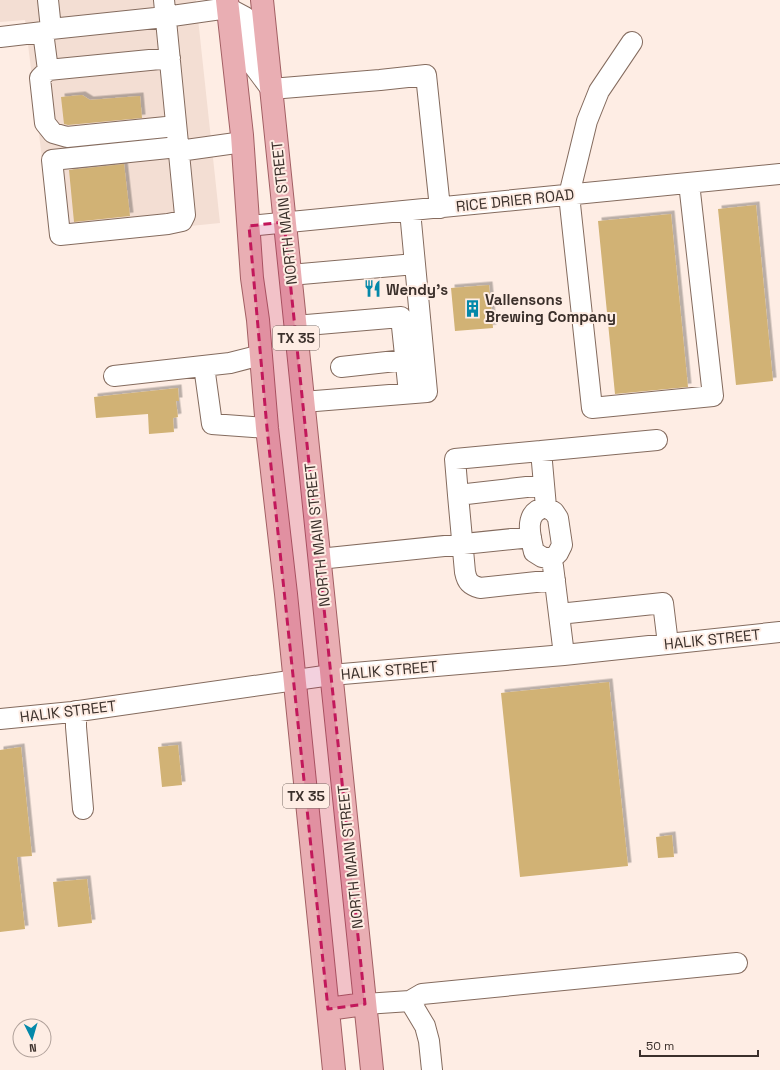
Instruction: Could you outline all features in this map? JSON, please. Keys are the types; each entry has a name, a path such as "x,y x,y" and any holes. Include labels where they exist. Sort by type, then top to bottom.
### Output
{"main road":[{"name":"NORTH MAIN STREET","path":"262,0 372,1070"},
{"name":"TX 35","path":"228,4 243,142 252,278 334,1070"},
{"path":"328,1009 365,1004"}],"street":[{"path":"48,0 48,70"},
{"path":"0,37 47,30 165,8 228,4 245,17 250,61 271,89 426,75 440,208"},
{"path":"165,8 176,126 179,149 185,215 182,221 168,224 60,235 52,160 179,149 243,142"},
{"path":"632,42 599,91 596,98 587,121 569,195 592,408 713,396 689,183"},
{"path":"170,58 48,70 40,78 45,123 53,133 67,137 176,126"},
{"name":"RICE DRIER ROAD","path":"249,226 780,174"},
{"path":"303,402 427,392 410,211"},
{"path":"290,275 415,264"},
{"path":"295,326 401,317 408,394"},
{"path":"114,376 230,363 260,355"},
{"path":"340,367 405,360"},
{"path":"204,366 212,424 267,428"},
{"path":"555,580 480,588 472,586 467,580 462,544 455,459 657,440"},
{"path":"541,451 546,507"},
{"path":"458,494 544,485"},
{"path":"546,507 554,512 558,518 562,545 558,553 552,558 542,557 534,552 531,537 530,521 534,513 540,508 546,507"},
{"path":"319,559 531,537"},
{"path":"552,558 564,655"},
{"path":"559,614 662,603 668,644"},
{"name":"HALIK STREET","path":"0,719 76,711 331,675 564,655 780,632"},
{"path":"76,711 83,809"},
{"path":"365,1004 410,1001 422,994 736,963"},
{"path":"410,1001 425,1026 429,1042 432,1070"}],"highlighted area":[{"path":"284,222 365,1004 328,1009 267,428 249,226"}],"shaded area":[{"path":"0,0 196,0 220,223 52,240 25,20 0,22"}],"building":[{"path":"82,95 90,100 140,96 142,118 68,125 64,124 61,97"},
{"path":"124,164 130,216 74,222 69,170"},
{"path":"756,205 773,381 736,385 718,209"},
{"path":"671,214 688,387 615,394 598,221"},
{"name":"Vallensons Brewing Company","path":"489,285 493,328 455,331 451,288"},
{"path":"178,388 179,401 176,401 178,417 173,418 174,432 149,434 148,414 96,418 94,397"},
{"path":"609,682 628,866 520,877 501,693"},
{"path":"178,745 182,785 162,787 158,747"},
{"path":"21,747 32,856 17,857 25,929 0,932 0,750"},
{"path":"672,835 674,857 658,858 656,837"},
{"path":"87,879 92,923 58,927 53,882"}],"place":[{"name":"Wendy's","path":"373,289"},
{"name":"Vallensons Brewing Company","path":"472,308"}]}
